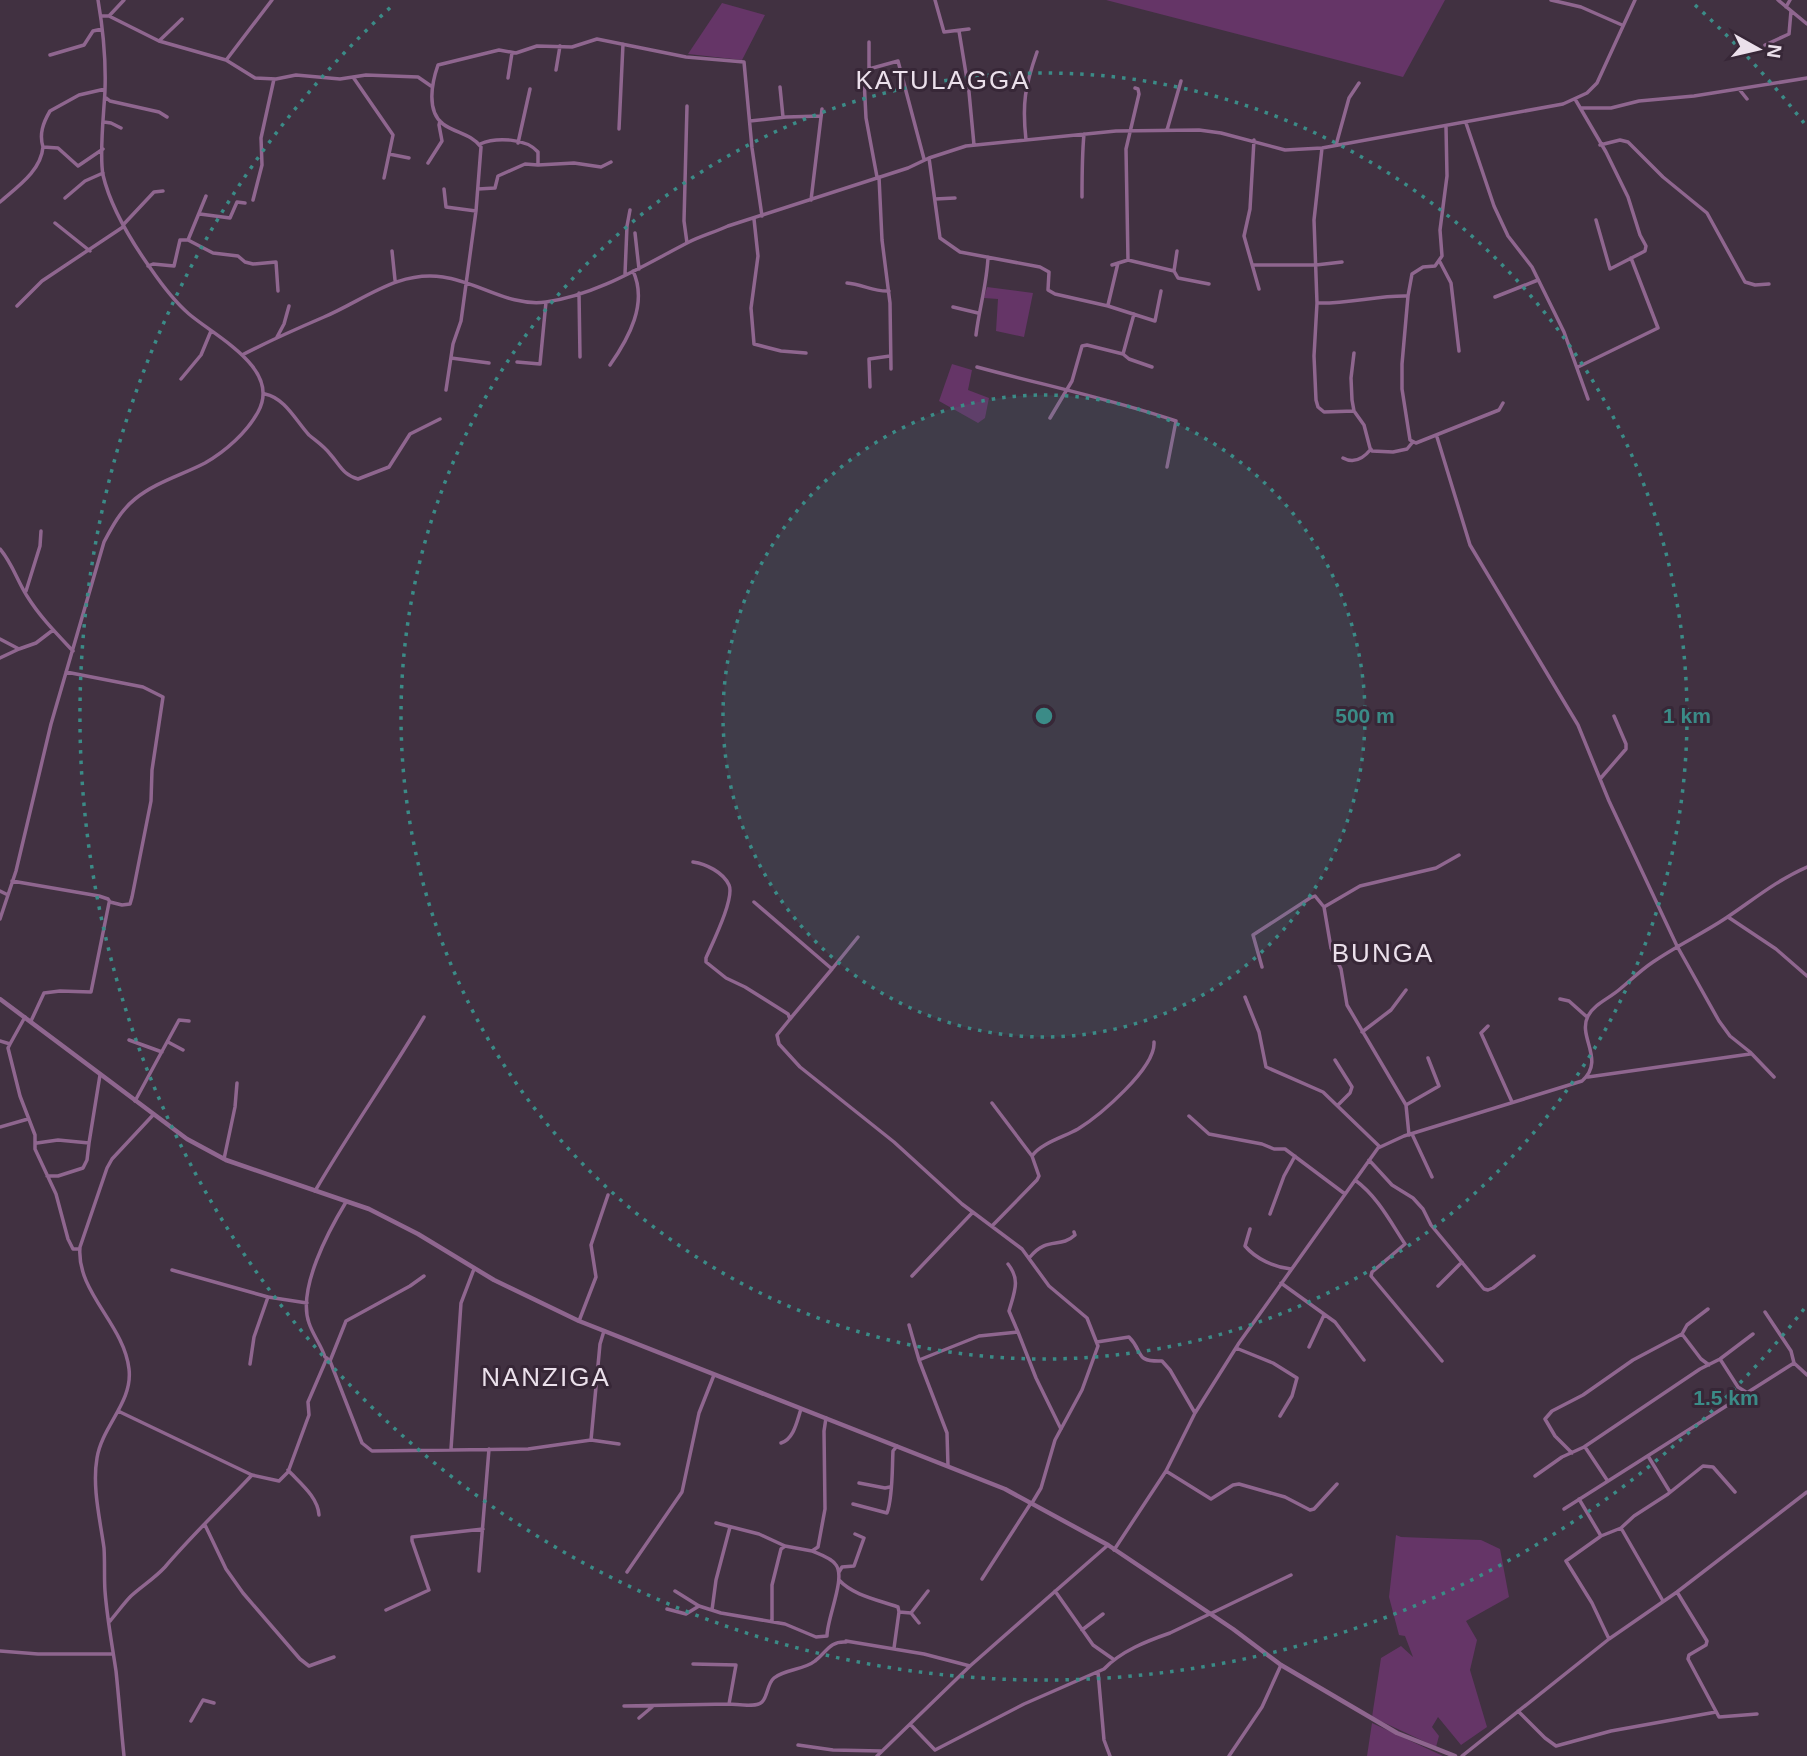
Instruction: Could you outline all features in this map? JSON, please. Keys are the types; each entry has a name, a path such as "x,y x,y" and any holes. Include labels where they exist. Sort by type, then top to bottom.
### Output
{"street":[{"path":"0,919 104,542 134,499 160,483 205,463 228,447 260,410 264,394 262,380 243,355 178,304 148,266 123,226 103,173 105,89 98,0"},
{"path":"109,16 124,0"},
{"path":"226,60 272,0"},
{"path":"935,0 944,32 969,29"},
{"path":"1551,0 1581,7 1622,24"},
{"path":"243,355 395,281 426,276 443,277 510,299 546,302 579,293 639,269 687,243 754,218 908,168 926,159 974,145 1084,134 1188,129 1221,132 1285,150 1322,148 1563,104 1587,93 1597,83 1635,0"},
{"path":"1778,0 1807,24"},
{"path":"1786,7 1790,0"},
{"path":"1765,45 1789,34 1791,11"},
{"path":"101,16 109,16 159,41 226,60 255,78 274,79 296,75 340,79 366,75 418,78 431,86"},
{"path":"159,41 182,19"},
{"path":"50,55 84,45 93,31 102,29"},
{"path":"959,31 974,145"},
{"path":"538,165 536,148 494,139 480,144 436,117 431,86 438,65 499,50 512,53 537,46 572,47 597,39 686,57 744,62 762,216"},
{"path":"869,42 869,69 864,79 866,118 878,178 889,291 891,369"},
{"path":"620,129 623,44"},
{"path":"556,70 559,46"},
{"path":"1026,140 1023,111 1027,82 1037,52"},
{"path":"508,78 512,53"},
{"path":"869,69 898,61 926,159 935,200 937,226 944,243 960,252 1040,267 1049,272 1048,290 1055,294 1076,297 1155,321 1161,291"},
{"path":"353,77 393,135 384,178"},
{"path":"1581,108 1611,108 1639,101 1807,78"},
{"path":"253,200 262,165 261,138 274,79"},
{"path":"1167,130 1181,81"},
{"path":"1336,145 1349,98 1359,83"},
{"path":"780,87 783,117"},
{"path":"1128,260 1126,149 1139,94 1135,88"},
{"path":"0,202 35,170 43,157 41,139 50,111 79,95 105,89"},
{"path":"518,143 530,89"},
{"path":"1740,89 1747,99"},
{"path":"105,97 110,101 159,112 167,117"},
{"path":"1575,99 1628,197 1646,246 1645,251 1610,269 1596,220"},
{"path":"687,106 684,221 687,243"},
{"path":"811,200 822,109"},
{"path":"750,121 821,116"},
{"path":"428,163 442,141 440,121"},
{"path":"104,122 111,122 121,128"},
{"path":"1465,123 1494,206 1508,236 1532,267 1564,332 1588,399"},
{"path":"1412,443 1408,433 1402,389 1408,296 1412,274 1423,267 1436,266 1442,256 1441,221 1447,176 1446,127"},
{"path":"1082,197 1084,170 1081,154 1084,134"},
{"path":"1254,140 1250,209 1244,236 1259,289"},
{"path":"1600,145 1620,140 1632,144 1663,177 1707,213 1745,282 1755,285 1769,284"},
{"path":"446,390 461,321 476,211 480,144"},
{"path":"43,147 58,148 78,166 103,149"},
{"path":"1322,148 1314,220 1316,400 1318,407 1324,412 1354,411"},
{"path":"389,154 409,158"},
{"path":"478,189 495,188 498,176 525,164 574,163 601,167 611,162"},
{"path":"65,198 85,181 103,173"},
{"path":"444,189 446,207 476,211"},
{"path":"17,306 42,281 90,251 123,226 154,192 163,191"},
{"path":"188,240 206,196"},
{"path":"935,200 955,198"},
{"path":"200,214 230,218 237,202 246,203"},
{"path":"625,275 630,210"},
{"path":"754,218 758,256 751,307 754,344 781,351 806,353"},
{"path":"55,223 90,251"},
{"path":"635,233 639,269"},
{"path":"148,266 174,266 180,240 188,240 213,253 238,256 253,264 276,262 278,291"},
{"path":"392,251 395,281"},
{"path":"1177,251 1174,271 1178,278 1209,284"},
{"path":"976,335 987,283 988,257"},
{"path":"1578,367 1658,328 1631,258"},
{"path":"1112,265 1128,260 1174,271"},
{"path":"1253,265 1316,265 1342,262"},
{"path":"1440,262 1451,283 1459,351"},
{"path":"1108,306 1118,263"},
{"path":"610,365 638,310 640,290 633,271"},
{"path":"1495,297 1538,280"},
{"path":"847,283 879,292 889,291"},
{"path":"579,293 580,357"},
{"path":"1317,303 1408,296"},
{"path":"517,362 540,364 546,302"},
{"path":"277,337 289,306"},
{"path":"953,307 979,313"},
{"path":"1123,354 1134,314"},
{"path":"181,379 201,355 211,331"},
{"path":"1050,418 1067,392 1082,346 1123,354 1129,359 1152,367"},
{"path":"1354,353 1350,378 1354,411 1364,425 1371,449"},
{"path":"870,387 869,359 890,356"},
{"path":"451,359 489,363"},
{"path":"977,367 1067,392 1132,406 1176,421 1167,467"},
{"path":"264,394 276,398 308,434 330,453 344,473 358,479 389,467 410,434 440,419"},
{"path":"1371,449 1393,452 1407,449 1412,443 1437,437 1499,410 1503,403"},
{"path":"1437,437 1470,545 1573,717 1678,946 1719,1021 1730,1036 1774,1077"},
{"path":"1343,458 1357,460 1363,458 1371,449"},
{"path":"26,593 40,546 41,531"},
{"path":"0,549 13,565 26,593 53,631 74,651"},
{"path":"0,658 43,639 53,631"},
{"path":"0,639 19,649"},
{"path":"12,881 99,896 122,905 130,904 132,897 150,801 163,697 143,687 66,672"},
{"path":"1600,779 1626,749 1614,716"},
{"path":"1324,907 1360,886 1436,868 1459,855"},
{"path":"693,862 710,867 729,883 730,891 706,962 726,978 788,1014 790,1019"},
{"path":"1586,1078 1592,1063 1585,1023 1600,1003 1651,963 1728,917 1771,886 1807,867"},
{"path":"0,891 8,895"},
{"path":"1262,967 1253,935 1313,896 1318,899 1324,907 1331,948 1341,970 1347,1005 1406,1105 1410,1134 1432,1177"},
{"path":"31,1021 44,993 48,991 90,992 110,902"},
{"path":"754,902 832,969"},
{"path":"1728,917 1776,949 1807,976"},
{"path":"858,937 778,1035 779,1044 800,1067 894,1142 973,1212 1022,1249 1049,1286 1087,1318 1098,1346 1082,1390 1055,1440 1041,1488 982,1579"},
{"path":"1362,1032 1391,1010 1406,990"},
{"path":"1245,997 1259,1032 1266,1067 1315,1087 1338,1105 1380,1147"},
{"path":"0,999 187,1139 224,1159 369,1209 418,1234 474,1269 579,1321 1004,1489 1108,1545 1281,1665 1397,1733 1455,1756"},
{"path":"1560,999 1569,1001 1587,1017"},
{"path":"25,1017 8,1048 20,1096 37,1143 35,1149 56,1194 68,1239 73,1249 80,1249"},
{"path":"315,1191 424,1017"},
{"path":"135,1101 179,1020 189,1021"},
{"path":"1489,1026 1481,1032 1512,1102"},
{"path":"129,1040 162,1052"},
{"path":"0,1041 10,1044"},
{"path":"167,1042 183,1050"},
{"path":"1032,1156 1036,1151 1096,1116 1148,1064 1154,1052 1154,1042"},
{"path":"1114,1550 1166,1471 1195,1413 1236,1348 1380,1147 1410,1134 1586,1078 1751,1053"},
{"path":"1406,1105 1438,1088 1428,1058"},
{"path":"1335,1060 1352,1087 1350,1093 1338,1105"},
{"path":"47,1177 83,1168 87,1160 100,1075"},
{"path":"224,1159 237,1083"},
{"path":"992,1103 1032,1156 1038,1176 992,1226"},
{"path":"124,1756 104,1551 97,1506 97,1457 129,1386 130,1371 127,1354 83,1272 79,1258 112,1159 154,1114"},
{"path":"1189,1116 1209,1134 1262,1144 1274,1149 1285,1149 1345,1194"},
{"path":"0,1127 29,1119"},
{"path":"37,1143 58,1140 89,1143"},
{"path":"1270,1214 1284,1176 1295,1156"},
{"path":"1369,1160 1392,1185 1423,1209 1431,1225 1484,1289 1488,1290 1534,1256"},
{"path":"1355,1180 1376,1200 1405,1244 1372,1272 1371,1276 1442,1360"},
{"path":"579,1321 596,1277 591,1245 608,1195"},
{"path":"346,1202 314,1269 307,1303 309,1323 328,1360 362,1443 372,1451 445,1452 451,1449 546,1448 591,1440 619,1444"},
{"path":"912,1276 973,1212"},
{"path":"1250,1228 1245,1246 1248,1250 1262,1260 1291,1269"},
{"path":"1030,1257 1046,1243 1069,1241 1075,1235 1074,1232"},
{"path":"1438,1286 1462,1262"},
{"path":"1008,1264 1016,1279 1015,1294 1009,1311 1061,1429"},
{"path":"451,1449 461,1303 474,1269"},
{"path":"172,1270 268,1297 307,1303"},
{"path":"118,1411 252,1475 279,1481 288,1470 309,1415 308,1402 346,1321 424,1276"},
{"path":"1280,1283 1335,1322 1364,1360"},
{"path":"250,1364 254,1337 268,1297"},
{"path":"1572,1453 1555,1436 1545,1419 1552,1411 1583,1395 1633,1360 1682,1334 1687,1325 1708,1309"},
{"path":"1765,1312 1791,1351 1794,1363 1807,1375"},
{"path":"1310,1347 1324,1315"},
{"path":"909,1325 919,1360 947,1433 948,1466"},
{"path":"591,1440 600,1344 604,1331"},
{"path":"919,1360 979,1336 1018,1332"},
{"path":"1682,1334 1709,1365"},
{"path":"1535,1476 1584,1447 1660,1394 1720,1359 1754,1334"},
{"path":"1097,1342 1129,1337 1134,1341 1139,1356 1148,1362 1162,1361 1170,1370 1195,1413"},
{"path":"1236,1348 1273,1363 1297,1378 1292,1396 1280,1416"},
{"path":"1720,1359 1738,1387 1746,1392"},
{"path":"1564,1509 1794,1363"},
{"path":"627,1572 682,1492 699,1413 714,1375"},
{"path":"781,1443 790,1437 802,1409"},
{"path":"820,1555 818,1547 825,1509 826,1418"},
{"path":"853,1504 887,1513 892,1494 890,1487 893,1451 897,1446"},
{"path":"1584,1447 1607,1480"},
{"path":"479,1571 489,1449"},
{"path":"1648,1456 1670,1492"},
{"path":"1609,1639 1592,1603 1566,1561 1601,1535 1621,1528 1703,1466 1709,1465 1735,1492"},
{"path":"288,1470 317,1504 319,1515"},
{"path":"1166,1471 1211,1499 1239,1484 1285,1497 1310,1510 1337,1484"},
{"path":"109,1623 131,1596 165,1567 191,1536 205,1525 252,1475"},
{"path":"859,1483 890,1487"},
{"path":"1462,1756 1609,1639 1677,1592 1807,1492"},
{"path":"1579,1499 1601,1535"},
{"path":"716,1523 759,1535 785,1546 812,1551 836,1565 839,1579 827,1636"},
{"path":"205,1525 226,1569 243,1594 300,1659 309,1666 334,1657"},
{"path":"712,1610 716,1580 730,1527"},
{"path":"1621,1528 1663,1601"},
{"path":"386,1610 429,1590 412,1537 483,1530"},
{"path":"839,1572 842,1567 854,1566 864,1538 855,1534"},
{"path":"877,1756 970,1666 1108,1545"},
{"path":"772,1621 772,1585 781,1549 785,1546"},
{"path":"812,1551 818,1547"},
{"path":"910,1724 935,1750 1024,1704 1098,1672 1113,1659 1151,1639 1170,1633 1291,1575"},
{"path":"839,1579 879,1603 898,1607 900,1612 894,1648"},
{"path":"675,1591 699,1606 712,1610 772,1621 816,1637 827,1636 846,1642"},
{"path":"911,1613 928,1591"},
{"path":"1055,1591 1093,1646 1113,1659"},
{"path":"1677,1592 1707,1641 1689,1655 1688,1659 1716,1712 1722,1718 1757,1714"},
{"path":"667,1609 686,1614 699,1606"},
{"path":"900,1612 911,1613 919,1623"},
{"path":"1082,1630 1103,1614"},
{"path":"624,1706 758,1704 763,1701 769,1683 775,1676 814,1662 827,1647 837,1641 894,1648 970,1666"},
{"path":"0,1651 113,1654"},
{"path":"693,1664 736,1665 729,1704"},
{"path":"1229,1756 1262,1707 1281,1665"},
{"path":"1098,1672 1104,1740 1110,1756"},
{"path":"191,1721 203,1700 214,1703"},
{"path":"639,1718 653,1705"},
{"path":"1518,1711 1556,1746 1611,1731 1716,1712"},
{"path":"798,1745 833,1750 881,1751"}],"shaded area":[{"path":"1106,0 1445,0 1403,77"},
{"path":"722,3 765,15 742,60 688,54"},
{"path":"987,287 1033,293 1024,337 996,331 998,299 984,298"},
{"path":"952,364 972,370 968,390 989,398 985,418 978,423 939,401"},
{"path":"1396,1535 1481,1540 1500,1549 1509,1597 1466,1621 1477,1640 1470,1670 1487,1727 1461,1745 1438,1717 1432,1727 1439,1736 1436,1747 1372,1717 1381,1658 1401,1646 1413,1657 1405,1636 1399,1635 1389,1597"},
{"path":"1372,1723 1443,1756 1367,1756"}],"district":[{"name":"KATULAGGA","path":"943,80"},
{"name":"BUNGA","path":"1383,953"},
{"name":"NANZIGA","path":"546,1377"}]}
